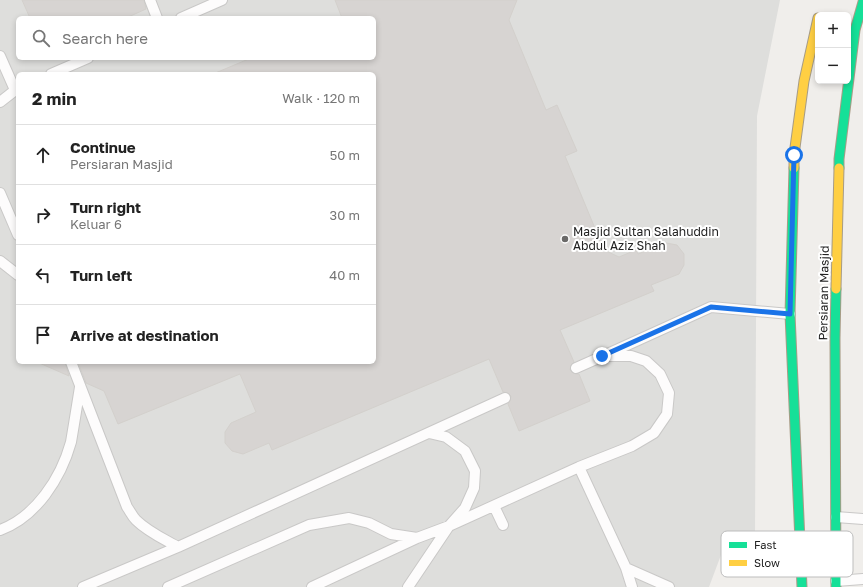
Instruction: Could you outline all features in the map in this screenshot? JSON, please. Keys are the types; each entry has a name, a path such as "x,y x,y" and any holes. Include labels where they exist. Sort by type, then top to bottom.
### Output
{"main road":[{"name":"Persiaran Masjid","path":"836,531 834,338 838,159 856,30 863,2"},
{"path":"800,531 790,314 794,155 804,81 815,31"},
{"path":"802,577 802,587"}],"lane":[{"path":"150,0 156,16"},
{"path":"186,16 222,0"},
{"path":"0,56 16,87"},
{"path":"56,72 83,60"},
{"path":"0,102 16,90"},
{"path":"0,193 16,230"},
{"path":"0,261 16,273"},
{"path":"576,368 711,307 790,314"},
{"path":"312,587 417,538 449,526 579,467 632,446 654,433 667,414 669,393 660,374 646,361 631,356 602,356"},
{"path":"72,364 127,507 136,519 146,528 178,547"},
{"path":"0,530 7,528 25,516 39,503 51,487 62,466 71,442 80,387"},
{"path":"83,587 178,547 505,398"},
{"path":"408,587 449,526 465,508 474,488 475,471 464,451 446,437 429,433"},
{"path":"579,467 626,568 632,587"},
{"path":"494,506 503,525"},
{"path":"836,517 863,519"},
{"path":"168,587 309,525 349,518 369,523 391,534 417,538"},
{"path":"626,568 669,587"},
{"path":"836,584 863,579"}],"shaded area":[{"name":"Masjid Sultan Salahuddin Abdul Aziz Shah","path":"0,0 780,0 757,116 755,531 721,531 721,555 709,587 0,587"}],"building":[{"path":"22,0 144,0 146,9 130,16 29,16"},
{"path":"335,0 517,0 509,20 546,110 557,105 577,151 565,156 604,250 619,257 636,250 638,254 666,243 677,245 684,254 684,265 679,274 651,285 654,291 560,330 574,362 571,365 570,370 573,373 579,374 590,401 519,431 508,404 511,396 508,393 503,392 489,359 272,450 269,443 243,454 232,451 225,443 225,432 231,423 256,412 240,374 118,424 104,391 86,383 79,364 376,364 376,72 218,72 246,60 376,60 376,16 341,16"},
{"path":"42,364 66,364 69,376"}],"traffic: fast":[{"path":"839,168 855,30 863,2"},
{"path":"794,168 790,314 800,531"},
{"path":"836,289 836,531"},
{"path":"802,577 802,587"},
{"path":"836,577 836,587"}],"traffic: slow":[{"path":"794,168 794,155 804,81 815,32"},
{"path":"836,289 839,168"}],"place":[{"name":"Masjid Sultan Salahuddin Abdul Aziz Shah","path":"565,239"}],"route":[{"path":"602,356 711,307 790,314 794,155"}]}
